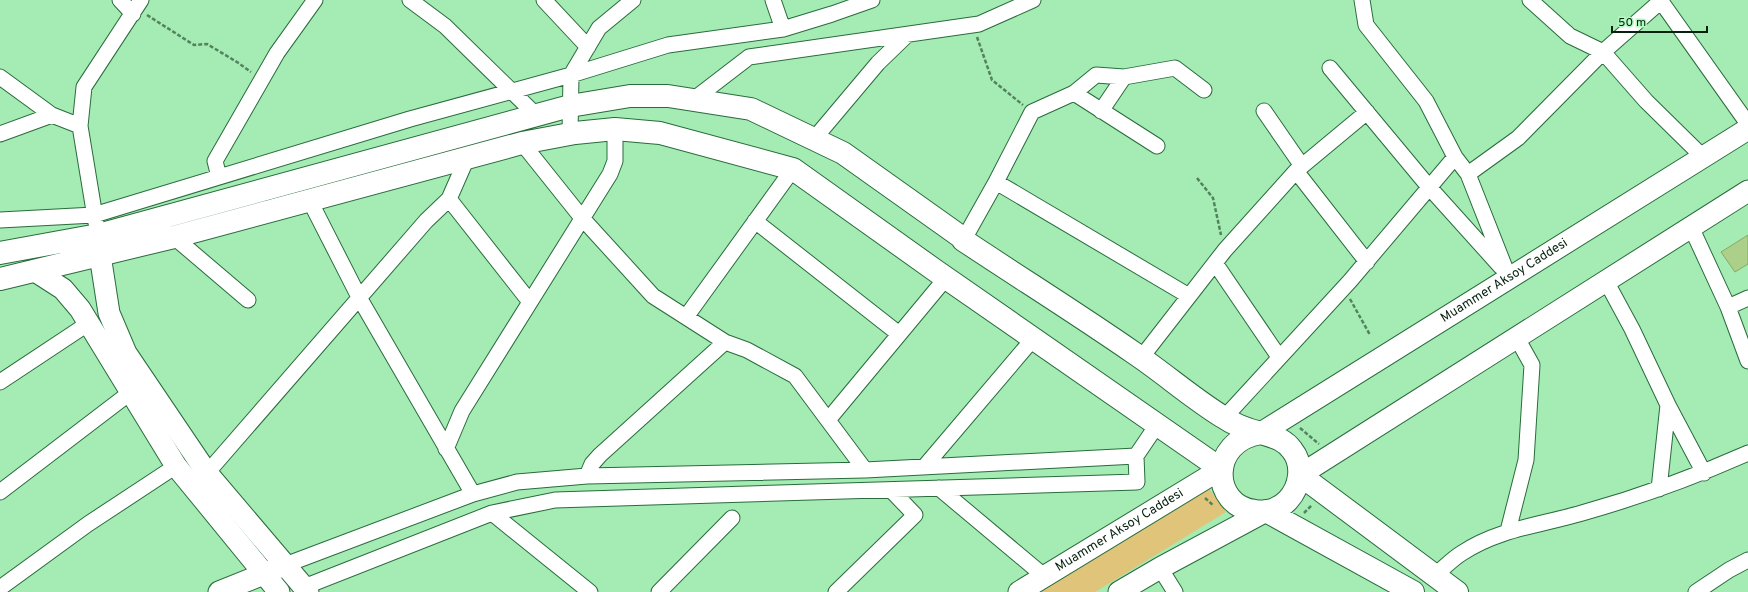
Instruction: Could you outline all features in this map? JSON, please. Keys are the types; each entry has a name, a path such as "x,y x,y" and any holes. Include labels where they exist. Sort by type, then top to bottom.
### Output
{"main road":[{"path":"0,253 97,235 570,106 630,96 668,96 751,109 844,153 964,239 963,240 1141,358 1224,418 1261,434"},
{"name":"Muammer Aksoy Caddesi","path":"1261,434 1509,276 1748,128"},
{"path":"0,279 35,271 97,235 174,237 522,143 570,134 616,129 660,133 793,169 1033,339 1221,469"},
{"path":"1300,475 1748,191"},
{"path":"97,235 109,313 126,353 207,473 285,565 301,590"},
{"path":"35,271 63,289 80,309 176,466 279,592"},
{"path":"1119,592 1160,568 1266,511 1285,503 1292,495 1300,475 1298,463 1293,451 1285,442 1274,436 1261,434 1250,435 1239,440 1230,448 1224,458 1221,469 1222,480 1226,492 1233,501 1243,508 1254,511 1266,511 1402,590"},
{"name":"Muammer Aksoy Caddesi","path":"1019,592 1221,469"},
{"path":"1300,475 1457,592"},
{"path":"218,592 285,565"}],"street":[{"path":"97,235 80,126 84,87 137,7 120,0"},
{"path":"219,177 215,161 277,53 315,0"},
{"path":"410,0 445,26 536,115"},
{"path":"544,0 588,47"},
{"path":"570,134 571,75 599,28 633,0"},
{"path":"773,0 782,28"},
{"path":"0,220 97,235 219,177 410,119 512,92 668,45 782,28 832,14 872,0"},
{"path":"693,100 749,57 979,24 1033,0"},
{"path":"1362,0 1366,25 1426,101 1455,156 1468,174 1509,276"},
{"path":"1530,0 1570,36 1603,52 1646,100 1703,157"},
{"path":"1468,174 1518,138 1603,52 1661,0 1748,124"},
{"path":"814,139 878,63 907,35"},
{"path":"964,239 996,182 1032,112 1074,93 1096,75 1124,77 1175,68 1204,90"},
{"path":"1330,68 1429,187 1509,276"},
{"path":"0,77 52,115 80,126"},
{"path":"1101,111 1124,77"},
{"path":"1074,93 1157,146"},
{"path":"1264,111 1299,168 1367,262"},
{"path":"1141,358 1224,250 1299,168 1367,112"},
{"path":"0,134 52,115"},
{"path":"446,449 462,411 610,174 615,161 616,129"},
{"path":"522,143 582,218 653,296 725,342 746,350 795,376 865,470"},
{"path":"1224,418 1367,262 1455,156"},
{"path":"207,473 426,221 449,199 467,158"},
{"path":"686,317 793,169"},
{"path":"996,182 1189,296"},
{"path":"449,199 530,302"},
{"path":"310,201 360,298 473,494"},
{"path":"755,222 900,334"},
{"path":"1691,227 1728,307 1748,361"},
{"path":"174,237 248,300"},
{"path":"1215,263 1279,357"},
{"path":"828,420 946,278"},
{"path":"1606,281 1632,329 1668,405 1704,473"},
{"path":"1728,307 1748,298"},
{"path":"0,382 89,323"},
{"path":"1508,531 1526,460 1532,365 1517,338"},
{"path":"925,466 1033,339"},
{"path":"587,476 592,464 600,455 725,342"},
{"path":"0,492 131,392"},
{"path":"1659,489 1668,405"},
{"path":"301,590 492,513 522,505 555,500 1137,482 1136,456 1157,425"},
{"path":"1434,576 1462,553 1508,531 1582,513 1659,489 1704,473 1748,454"},
{"path":"285,565 473,494 517,482 587,476 865,470 1136,456"},
{"path":"0,588 88,524 176,466"},
{"path":"939,488 1044,576"},
{"path":"836,592 915,516 891,490"},
{"path":"492,513 590,592"},
{"path":"659,592 732,518"},
{"path":"1696,592 1728,570 1748,560"},
{"path":"1160,568 1175,592"}],"path":[{"path":"137,7 194,45 207,44 237,62 261,80"},
{"path":"973,25 992,80 1032,112"},
{"path":"1197,178 1213,198 1224,250"},
{"path":"1344,288 1370,336"},
{"path":"1286,418 1332,455"},
{"path":"1292,525 1323,493"}],"shaded area":[{"path":"1207,486 1226,512 1095,592 1037,592"}],"building":[{"path":"1748,235 1748,264 1735,272 1721,252"}]}
